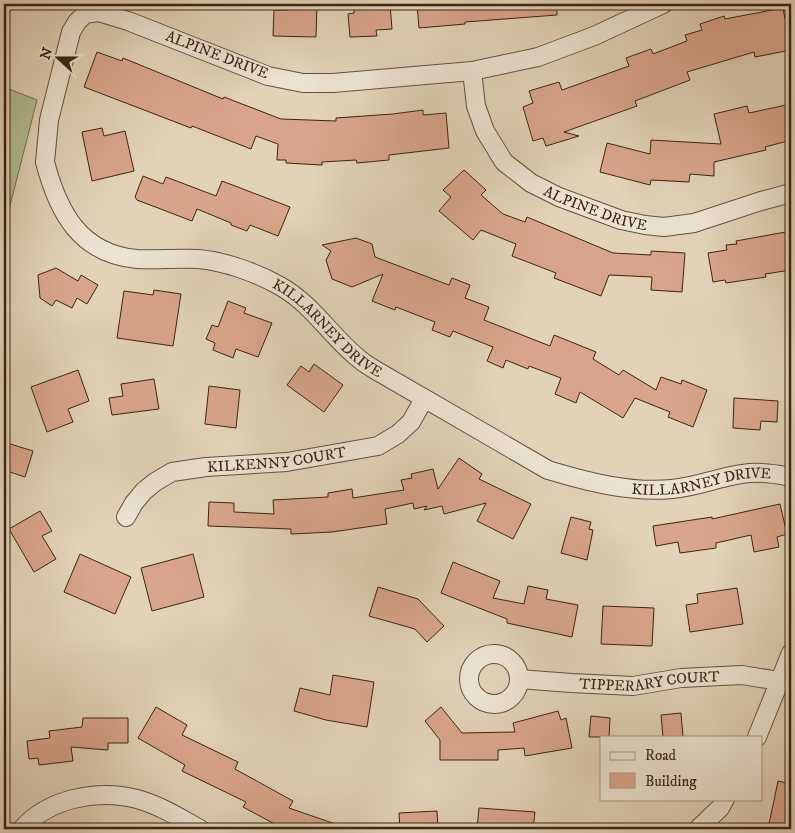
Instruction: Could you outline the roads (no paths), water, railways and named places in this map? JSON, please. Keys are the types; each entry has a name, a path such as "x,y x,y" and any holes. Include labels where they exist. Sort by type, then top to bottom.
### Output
{"street":[{"name":"ALPINE DRIVE","path":"85,14 98,12 128,21 268,76 303,83 333,83 472,71 538,57 594,36 663,4"},
{"name":"KILLARNEY DRIVE","path":"85,14 71,32 49,120 45,162 54,193 63,212 82,237 104,251 134,258 198,259 228,265 281,286 302,301 358,359 548,470 577,479 642,490 673,490 746,472 766,472 791,478"},
{"name":"ALPINE DRIVE","path":"472,71 476,106 485,131 504,162 531,183 559,197 622,220 664,227 694,223 761,201 791,194"},
{"name":"KILKENNY COURT","path":"126,517 144,491 172,472 206,467 287,462 378,446 398,434 410,422 424,399"},
{"path":"757,736 791,653"},
{"name":"TIPPERARY COURT","path":"519,679 633,686 681,678 742,675 779,681"},
{"path":"22,829 44,811 64,802 83,796 105,795 136,799 163,809 200,829"},
{"path":"700,829 724,800"}]}
